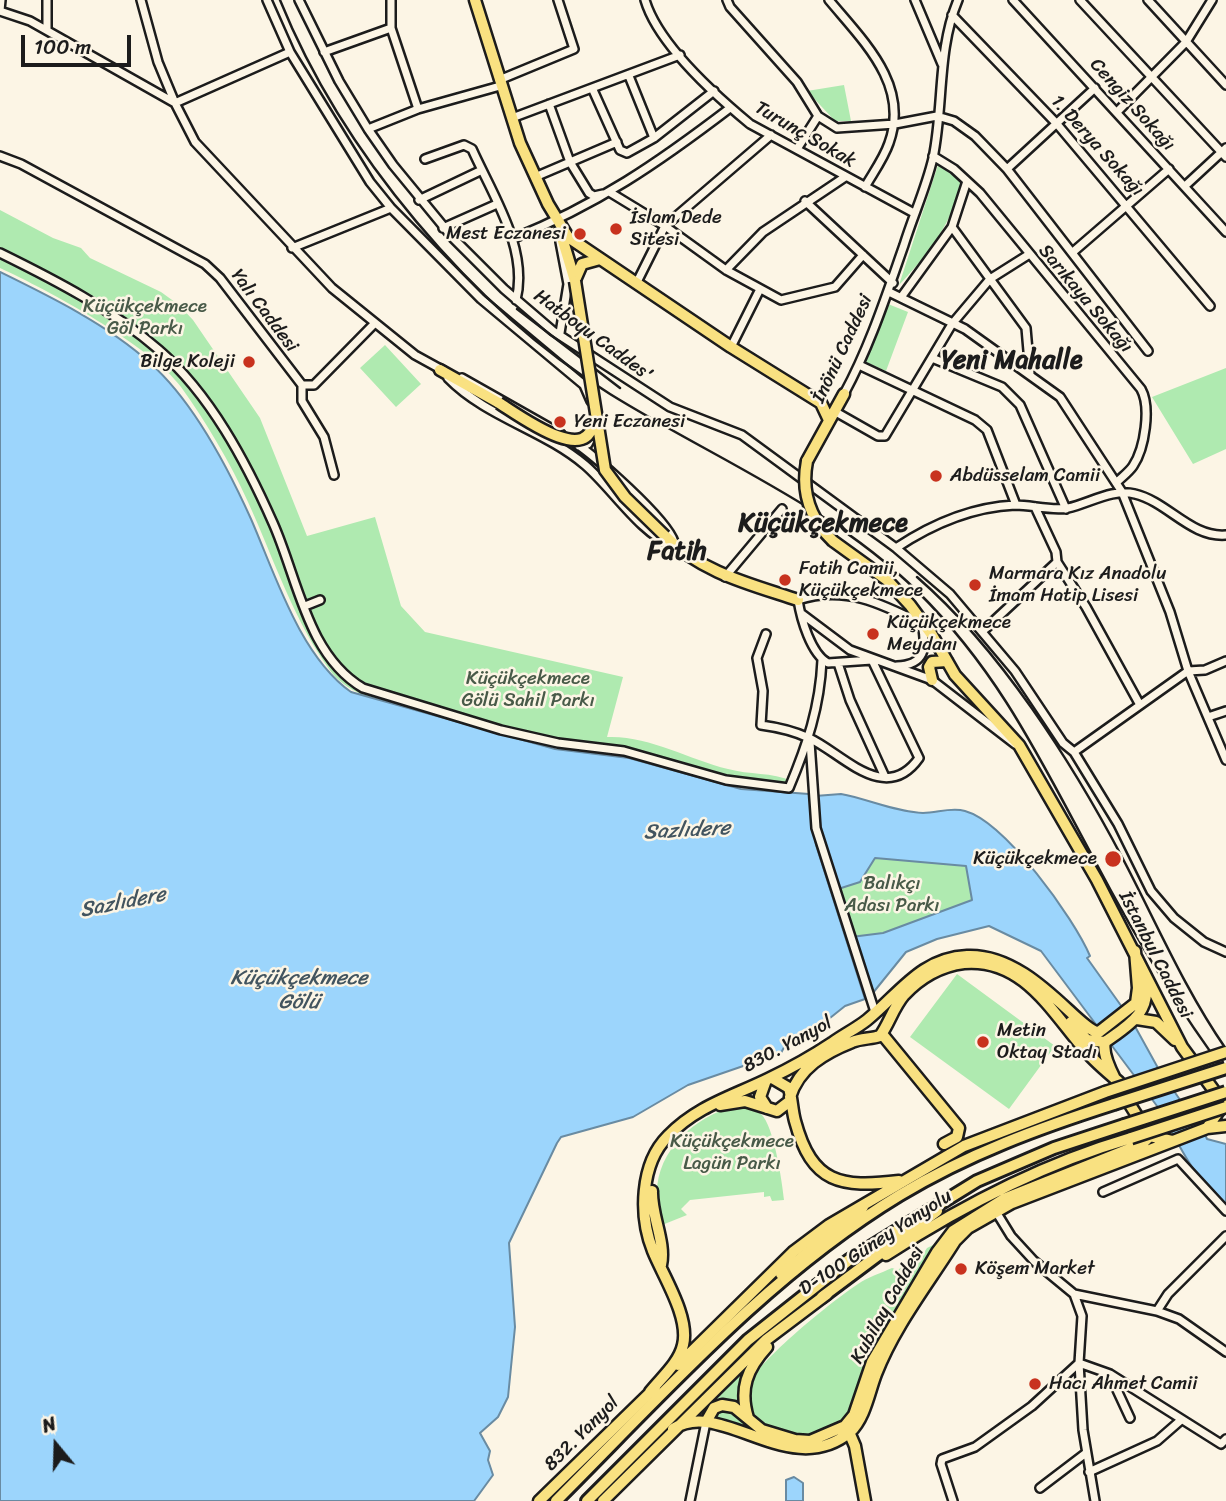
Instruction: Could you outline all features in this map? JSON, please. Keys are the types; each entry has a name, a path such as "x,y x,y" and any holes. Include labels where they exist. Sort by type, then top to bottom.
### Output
{"highway":[{"path":"726,1330 780,1283 899,1195 998,1143 1226,1068"},
{"path":"587,1501 771,1320 849,1260 956,1192 1024,1160 1226,1093"},
{"path":"822,1297 836,1284 945,1206 956,1192"},
{"path":"556,1501 771,1283 863,1207"}],"main road":[{"path":"475,0 499,83 535,177 568,237 731,347 821,403 832,416"},
{"path":"558,221 575,281 593,410 605,470 625,497 675,546 725,577 798,600"},
{"path":"575,281 576,273 582,264 602,259"},
{"path":"440,370 570,441 584,437 592,429 593,410"},
{"path":"821,403 844,394"},
{"name":"İnönü Caddesi","path":"844,394 807,461 805,496 822,530 887,580 910,605 947,661"},
{"path":"932,680 929,667 932,662 947,661"},
{"name":"İstanbul Caddesi","path":"947,661 955,675 1019,746 1097,880 1182,1047 1225,1106"},
{"path":"1135,951 1147,991 1144,1007 1102,1037 1104,1051 1118,1082 1150,1136 1172,1141"},
{"name":"830. Yanyol","path":"650,1392 680,1355 684,1342 676,1302 661,1265 663,1257 645,1206 647,1175 650,1161 666,1137 705,1105 769,1079 871,1016 921,970 942,960 967,956 993,957 1043,985 1087,1040 1102,1037"},
{"path":"883,1030 904,995 936,970 952,964 986,964 1020,978 1031,986 1083,1048 1118,1082"},
{"path":"1133,1015 1156,1021 1182,1047"},
{"path":"870,1038 863,1028 871,1016 877,1018 883,1030 959,1128 957,1137 944,1144"},
{"name":"830. Yanyol","path":"790,1099 796,1081 816,1062 854,1041 870,1038 883,1030"},
{"path":"650,1392 793,1252 829,1225 964,1146 1021,1121 1226,1052"},
{"path":"790,1099 780,1110 767,1109 760,1097 769,1079 786,1085 790,1099 802,1143 822,1171 855,1186 904,1181"},
{"name":"830. Yanyol","path":"653,1233 653,1180 662,1152 670,1140 697,1117 725,1102 745,1101 767,1109"},
{"path":"1207,1128 1225,1106"},
{"name":"D-100 Güney Yanyolu","path":"603,1501 761,1345 822,1297 929,1225 1061,1161 1225,1106"},
{"name":"Kubilay Caddesi","path":"849,1432 862,1415 887,1349 955,1241 968,1228 995,1210 1207,1128 1226,1126"},
{"name":"Kubilay Caddesi","path":"748,1419 762,1430 795,1440 820,1438 845,1426 854,1415 872,1362 937,1252 953,1231 993,1204 1142,1144 1150,1136"},
{"path":"748,1419 744,1395 748,1370 778,1332"},
{"name":"832. Yanyol","path":"539,1501 650,1392"},
{"path":"706,1422 714,1408 722,1405 734,1407 748,1419"},
{"path":"673,1429 689,1421 706,1422 790,1447 812,1448 849,1432 855,1446 865,1501"}],"street":[{"path":"1,0 0,11 47,30 174,103"},
{"path":"47,0 47,30"},
{"path":"141,0 158,62 174,103 195,142 331,288 374,324 440,370 474,400 584,464 654,535 675,546"},
{"path":"267,0 290,52 370,181 391,208 481,299 584,385 591,401 600,464"},
{"name":"Hatboyu Caddes'","path":"299,0 324,52 369,128 419,200 443,228 516,300 608,369 670,407 742,435 896,548 950,594 1023,681 1063,743 1074,752 1118,824 1151,891 1174,918 1204,942 1226,952"},
{"path":"391,0 391,28 418,109"},
{"path":"369,128 499,83 574,49 558,0"},
{"name":"Turunç Sokak","path":"645,0 663,35 730,108 771,135 915,213"},
{"path":"727,0 730,8 797,82 818,116 837,128 895,124 936,116 954,121 975,136 1007,169 1073,251 1148,351"},
{"path":"830,0 876,57 892,85 895,124 889,146 865,187"},
{"path":"915,0 944,68"},
{"name":"İnönü Caddesi","path":"844,394 893,283 933,156 946,37 958,0"},
{"name":"Cengiz Sokağı","path":"1013,0 1226,232"},
{"path":"1080,0 1225,152 1185,186"},
{"path":"1149,0 1226,84"},
{"path":"1117,112 1186,42 1212,0"},
{"name":"1. Derya Sokağı","path":"952,15 1056,124 1128,205 1210,306"},
{"path":"324,52 391,28"},
{"path":"174,103 290,52"},
{"path":"512,118 593,90 680,55"},
{"path":"629,76 654,138"},
{"path":"1007,169 1095,88"},
{"path":"593,90 620,150 627,153 654,138 714,91"},
{"path":"549,104 570,162 589,193 594,196 611,193 665,226 760,291 781,300 835,287 863,255"},
{"path":"512,239 558,221 611,193 667,156 730,108"},
{"path":"797,149 818,116"},
{"path":"637,282 665,226 771,135"},
{"path":"535,177 617,142"},
{"path":"425,159 466,145 472,149 512,239 518,270 516,300"},
{"name":"Yalı Caddesi","path":"0,156 43,175 205,264 220,278 302,385"},
{"name":"Sarıkaya Sokağı","path":"933,156 980,192 1146,399 1141,445 1133,466 1117,482"},
{"path":"1073,251 1169,169"},
{"path":"419,200 482,170"},
{"path":"726,270 763,232 805,201 845,177"},
{"path":"902,296 952,227 967,181"},
{"path":"805,201 893,283"},
{"path":"443,228 497,204"},
{"path":"292,248 391,208"},
{"path":"952,227 1026,328 1030,374"},
{"path":"560,333 568,285 561,234"},
{"path":"0,253 52,279 101,309 141,335 177,367 211,410 243,464 273,522 325,653 344,677 363,688 501,730 558,743 624,751 726,780 789,788 810,738 821,694 822,660 798,600 828,593 853,595 922,624 926,648 923,656 911,664 897,666"},
{"path":"832,416 878,436 885,436 952,324 990,279 1028,255"},
{"path":"731,347 760,291"},
{"path":"889,292 902,296 974,335 1060,397 1122,492 1170,612 1188,671 1226,760"},
{"path":"334,475 324,437 302,401 302,385 314,385 374,324"},
{"path":"932,358 992,383 1010,394 1020,405 1066,509"},
{"path":"859,365 975,420 987,430 1016,505"},
{"path":"440,370 474,383 579,446 667,529 675,546"},
{"path":"579,446 588,444 595,429"},
{"path":"896,548 918,534 980,509 1016,505 1066,509 1122,492 1148,498 1213,536 1226,535"},
{"path":"1035,507 1056,552 1057,562 1086,607 1140,705"},
{"path":"725,577 782,509"},
{"path":"983,631 1057,562"},
{"path":"305,606 320,600"},
{"path":"802,614 837,642 872,660 897,666 932,680 968,705 1007,740 1019,746"},
{"path":"766,634 757,658 763,691 761,724 810,738 860,772 885,777 902,774 919,758 872,660"},
{"path":"822,660 838,663 872,660"},
{"path":"1074,752 1188,671 1205,670 1226,661"},
{"path":"838,663 850,700 885,777"},
{"path":"1208,718 1226,711"},
{"path":"810,738 816,828 871,1016"},
{"path":"1103,1192 1178,1159 1226,1211"},
{"path":"995,1210 1011,1236 1034,1261 1074,1294 1157,1311 1179,1320 1226,1352"},
{"path":"1157,1311 1175,1287 1226,1236"},
{"path":"1074,1294 1082,1317 1079,1363 1086,1453 1094,1500"},
{"path":"1079,1363 1110,1374 1222,1444 1226,1440"},
{"path":"953,1501 940,1464 942,1458 975,1447 1032,1406 1079,1363"},
{"path":"1110,1374 1130,1418"},
{"path":"1089,1472 1157,1441 1181,1420"},
{"path":"690,1501 706,1422"},
{"path":"1040,1488 1086,1453"}],"green space":[{"path":"844,85 851,121 835,121 807,91"},
{"path":"938,165 961,181 958,196 938,237 899,285"},
{"path":"0,210 53,238 81,248 90,258 161,292 179,305 193,320 260,418 307,536 375,517 401,606 425,632 623,677 607,737 638,740 728,769 784,778 792,781 787,792 729,786 636,757 532,743 367,697 344,684 332,673 306,633 233,472 181,387 167,371 123,337 44,290 0,268"},
{"path":"888,304 908,312 886,371 866,362"},
{"path":"385,345 421,384 396,407 360,368"},
{"path":"1226,368 1226,449 1193,464 1152,397"},
{"name":"Balıkçı Adası Parkı","path":"875,858 966,865 972,900 883,933 851,937 835,890 860,882"},
{"name":"Metin Oktay Stadı","path":"957,974 1055,1046 1009,1109 910,1037"},
{"name":"Küçükçekmece Lagün Parkı","path":"734,1106 755,1110 766,1120 777,1154 784,1200 772,1201 770,1196 764,1197 764,1192 690,1200 681,1209 687,1215 662,1225 657,1193 659,1177 671,1149 692,1127 719,1111"},
{"path":"939,1242 873,1352 852,1409 836,1428 820,1435 784,1435 768,1428 756,1418 749,1403 749,1385 765,1362 780,1347 815,1316 858,1284 892,1268 898,1270 913,1257 918,1262 927,1248"},
{"path":"741,1372 740,1402 725,1399 707,1406"},
{"path":"730,1410 758,1433 714,1418 717,1411"}],"water":[{"name":"Küçükçekmece Gölü","path":"0,272 98,324 134,349 165,378 208,436 231,478 303,636 317,658 351,692 555,749 629,758 741,789 809,794 816,845 865,999 845,1006 800,1042 791,1034 781,1053 688,1085 633,1117 561,1137 509,1243 515,1327 508,1397 498,1417 480,1433 490,1451 488,1460 493,1475 474,1501 0,1501"},
{"path":"841,794 913,812 965,811 981,819 1018,852 1054,896 1082,939 1090,956 1087,958 1132,1021 1158,1068 1194,1120 1202,1127 1207,1139 1226,1144 1226,1208 1197,1175 1160,1110 1041,951 989,926 937,939 906,952 868,999 851,937 883,933 972,900 966,866 875,858 860,882 835,890 816,828 815,796"},
{"path":"794,1477 803,1483 803,1501 786,1501 786,1480"}],"railway":[{"path":"280,0 306,57 338,113 375,168 416,221 461,271 509,317 559,359 610,394 770,485 848,534 884,561 947,623 973,654 1017,719 1140,943 1190,1023 1226,1073"},
{"path":"517,309 620,388"},
{"path":"917,577 977,638 1005,672 1057,746 1103,822 1184,980 1226,1049"}],"place":[{"name":"İslam Dede Sitesi","path":"616,229"},
{"name":"Mest Eczanesi","path":"580,234"},
{"name":"Bilge Koleji","path":"249,362"},
{"name":"Yeni Eczanesi","path":"560,422"},
{"name":"Abdüsselam Camii","path":"936,476"},
{"name":"Fatih Camii, Küçükçekmece","path":"785,580"},
{"name":"Marmara Kız Anadolu İmam Hatip Lisesi","path":"975,585"},
{"name":"Küçükçekmece Meydanı","path":"873,634"},
{"name":"Küçükçekmece","path":"1113,859"},
{"name":"Metin Oktay Stadı","path":"983,1042"},
{"name":"Köşem Market","path":"961,1269"},
{"name":"Hacı Ahmet Camii","path":"1035,1384"}],"district":[{"name":"Yeni Mahalle","path":"1012,361"},
{"name":"Küçükçekmece","path":"823,524"},
{"name":"Fatih","path":"677,552"}],"park label":[{"name":"Küçükçekmece Göl Parkı","path":"145,318"},
{"name":"Küçükçekmece Gölü Sahil Parkı","path":"528,690"}],"water label":[{"name":"Sazlıdere","path":"687,831"},
{"name":"Sazlıdere","path":"123,903"}]}
